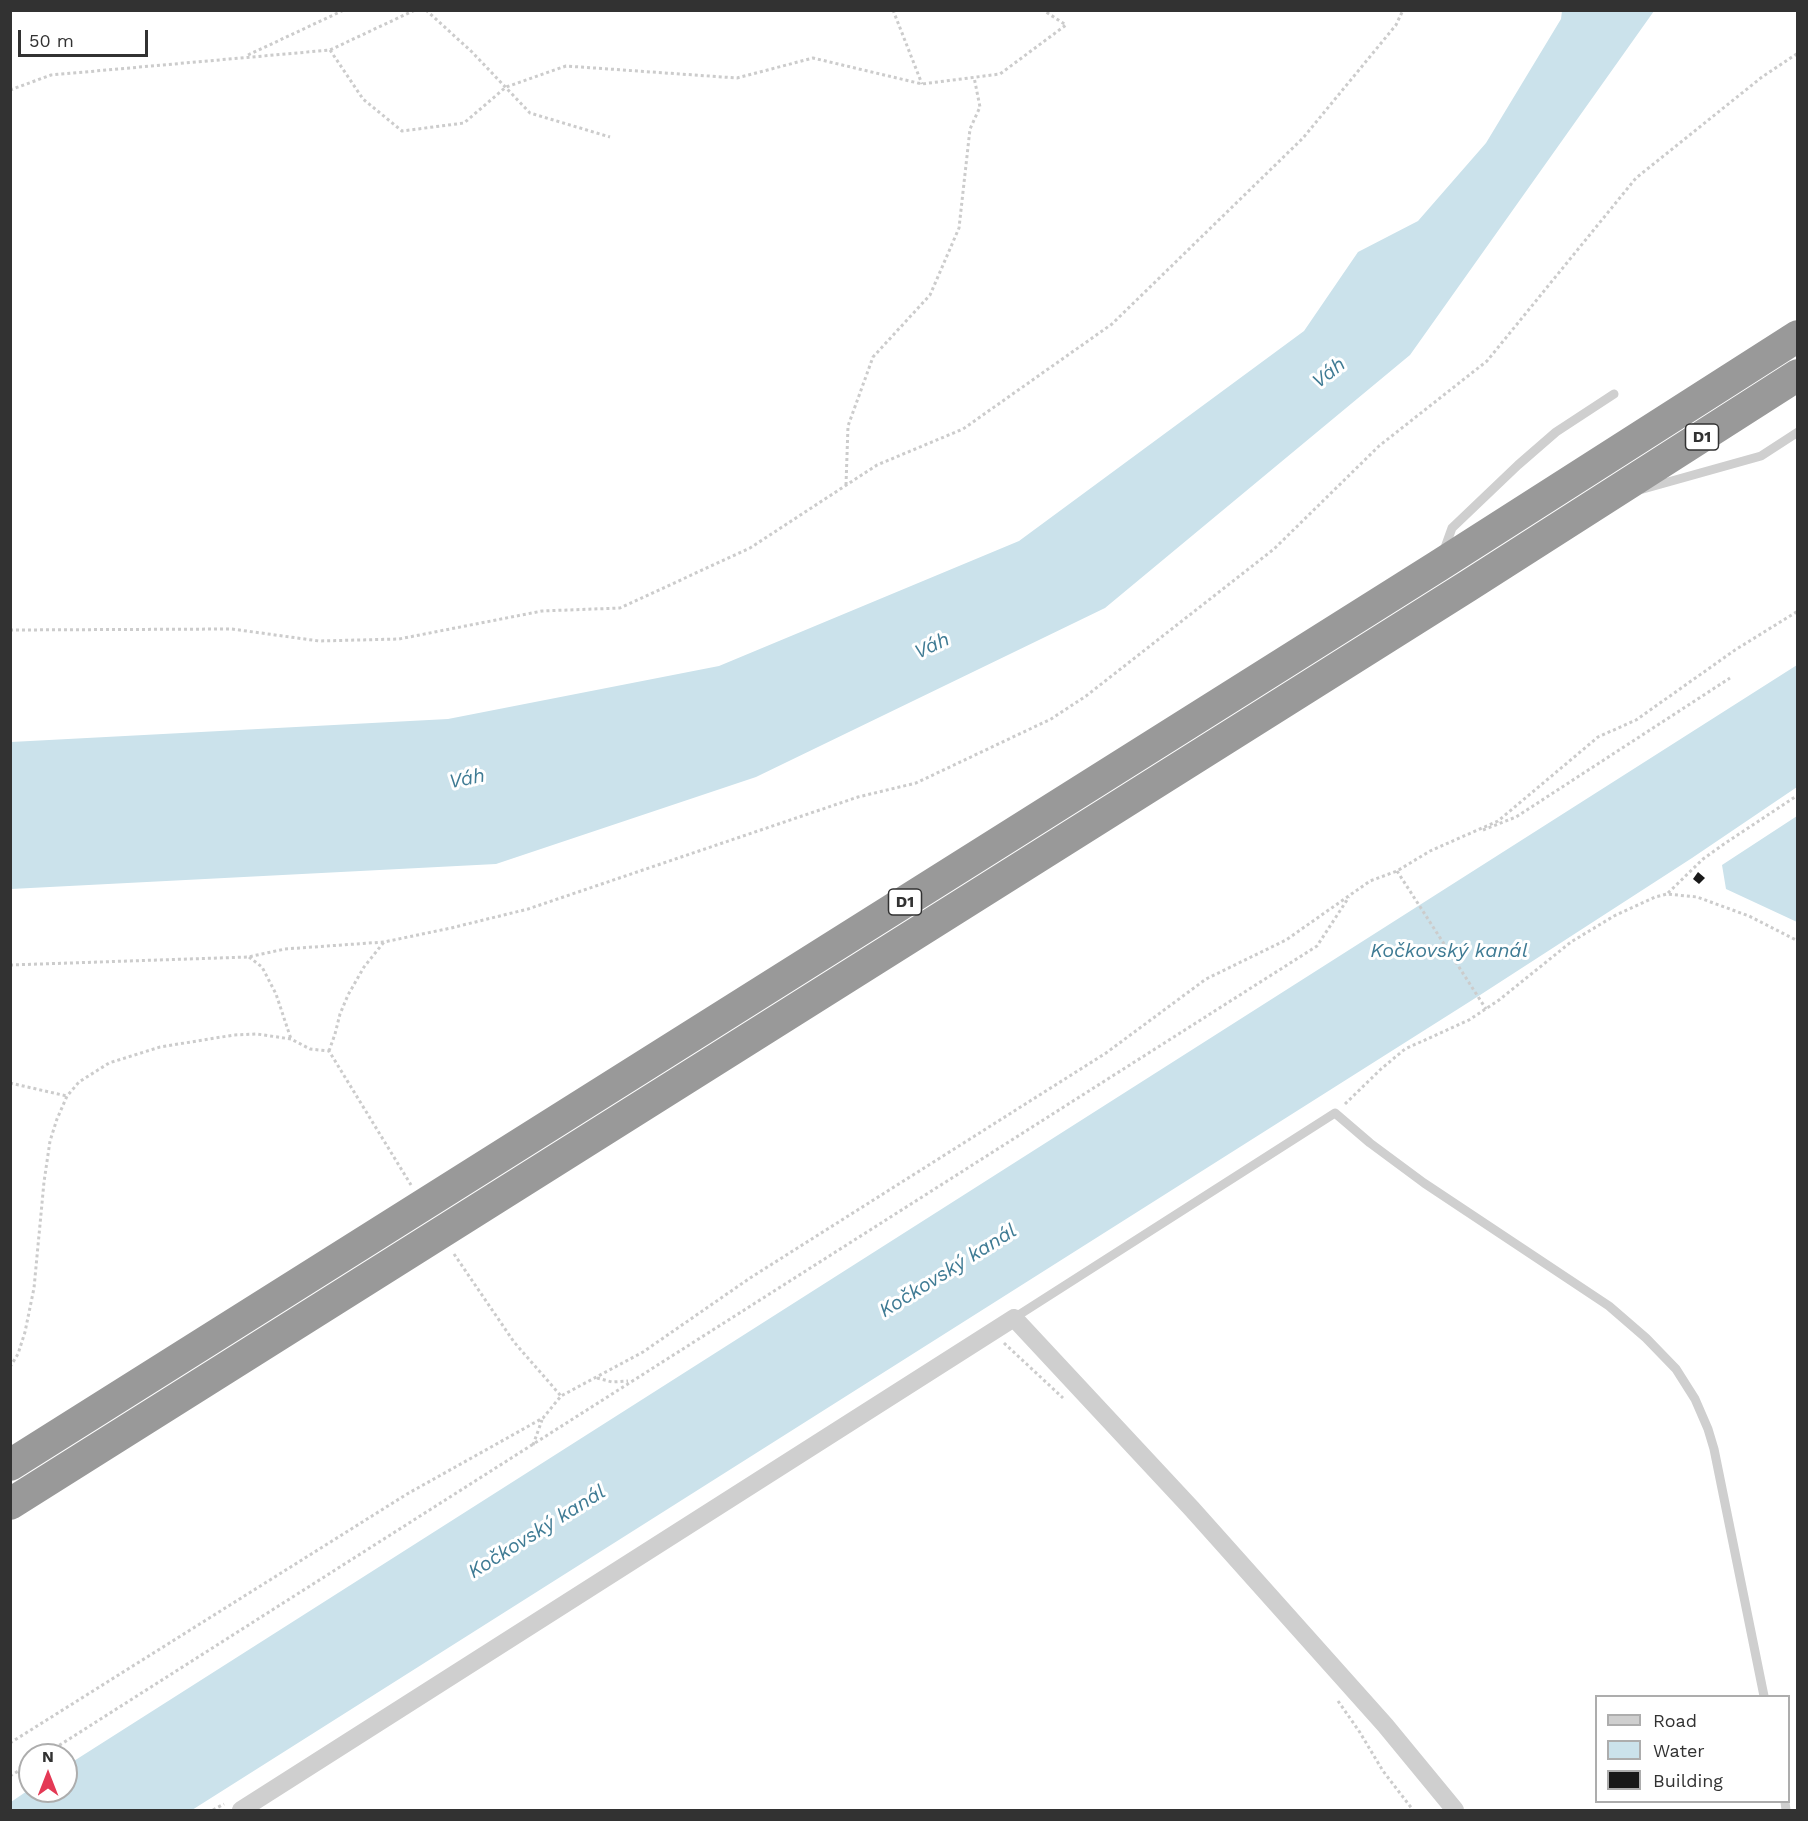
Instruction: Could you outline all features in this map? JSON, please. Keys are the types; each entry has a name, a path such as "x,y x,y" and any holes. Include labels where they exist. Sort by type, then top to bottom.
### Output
{"highway":[{"name":"D1","path":"10,1465 1438,566 1797,336"},
{"name":"D1","path":"10,1504 1606,498 1797,375"}],"street":[{"path":"241,1810 1014,1318 1199,1518 1377,1716 1455,1810"}],"lane":[{"path":"1438,566 1452,528 1556,432 1614,394"},
{"path":"1606,498 1761,456 1797,432"},
{"path":"1014,1318 1335,1113 1370,1143 1424,1183 1609,1306 1646,1338 1680,1374 1695,1399 1714,1449 1764,1695"}],"path":[{"path":"244,57 344,10"},
{"path":"10,90 51,75 330,50 415,10"},
{"path":"426,10 472,52 530,112 610,137"},
{"path":"893,10 922,84"},
{"path":"330,50 363,99 402,131 464,123 506,87 566,66 737,78 813,57 922,84 1000,74 1066,25 1043,10"},
{"path":"10,630 232,629 319,641 399,639 542,610 620,608 750,548 877,465 963,429 1112,324 1304,138 1396,25 1402,10"},
{"path":"10,965 248,957 285,950 384,942 451,928 528,909 858,797 916,783 1051,719 1086,696 1274,549 1379,446 1487,361 1636,178 1762,77 1797,53"},
{"path":"846,485 848,426 873,357 930,296 959,228 970,129 980,107 974,77"},
{"path":"533,1444 543,1418 561,1396 643,1352 750,1278 1106,1053 1206,979 1286,940 1370,881 1397,871 1430,851 1498,821 1598,737 1636,720 1735,650 1797,611"},
{"path":"1476,832 1516,817 1730,678"},
{"path":"1667,894 1703,860 1724,844 1797,795"},
{"path":"1397,871 1486,1009"},
{"path":"1335,1113 1380,1069 1405,1049 1469,1020 1578,938 1639,903 1667,894 1697,897 1730,908 1797,941"},
{"path":"63,1743 1317,946 1350,895"},
{"path":"329,1051 339,1014 348,995 364,967 384,942"},
{"path":"248,957 262,967 276,994 291,1039"},
{"path":"10,1367 18,1354 25,1332 34,1288 49,1151 57,1119 67,1096 79,1082 109,1063 160,1047 234,1035 257,1034 291,1039 310,1049 329,1051"},
{"path":"329,1051 385,1143"},
{"path":"10,1083 67,1096"},
{"path":"477,1290 514,1342 561,1396"},
{"path":"992,1332 1070,1405"},
{"path":"595,1378 612,1382 631,1381"},
{"path":"10,1743 407,1494 543,1418"},
{"path":"1336,1699 1383,1771 1413,1810"}],"water":[{"name":"Váh","path":"1562,11 1654,11 1410,355 1105,608 756,777 496,864 11,889 11,742 448,719 719,666 1019,541 1304,331 1358,252 1418,221 1486,143 1561,19"},
{"name":"Kočkovský kanál","path":"1797,665 1797,787 1477,997 192,1810 11,1810 11,1802 18,1797 18,1803 78,1803 78,1758"},
{"path":"1797,816 1797,922 1726,889 1722,865"}],"building":[{"path":"1698,872 1705,878 1699,884 1693,879"}]}
